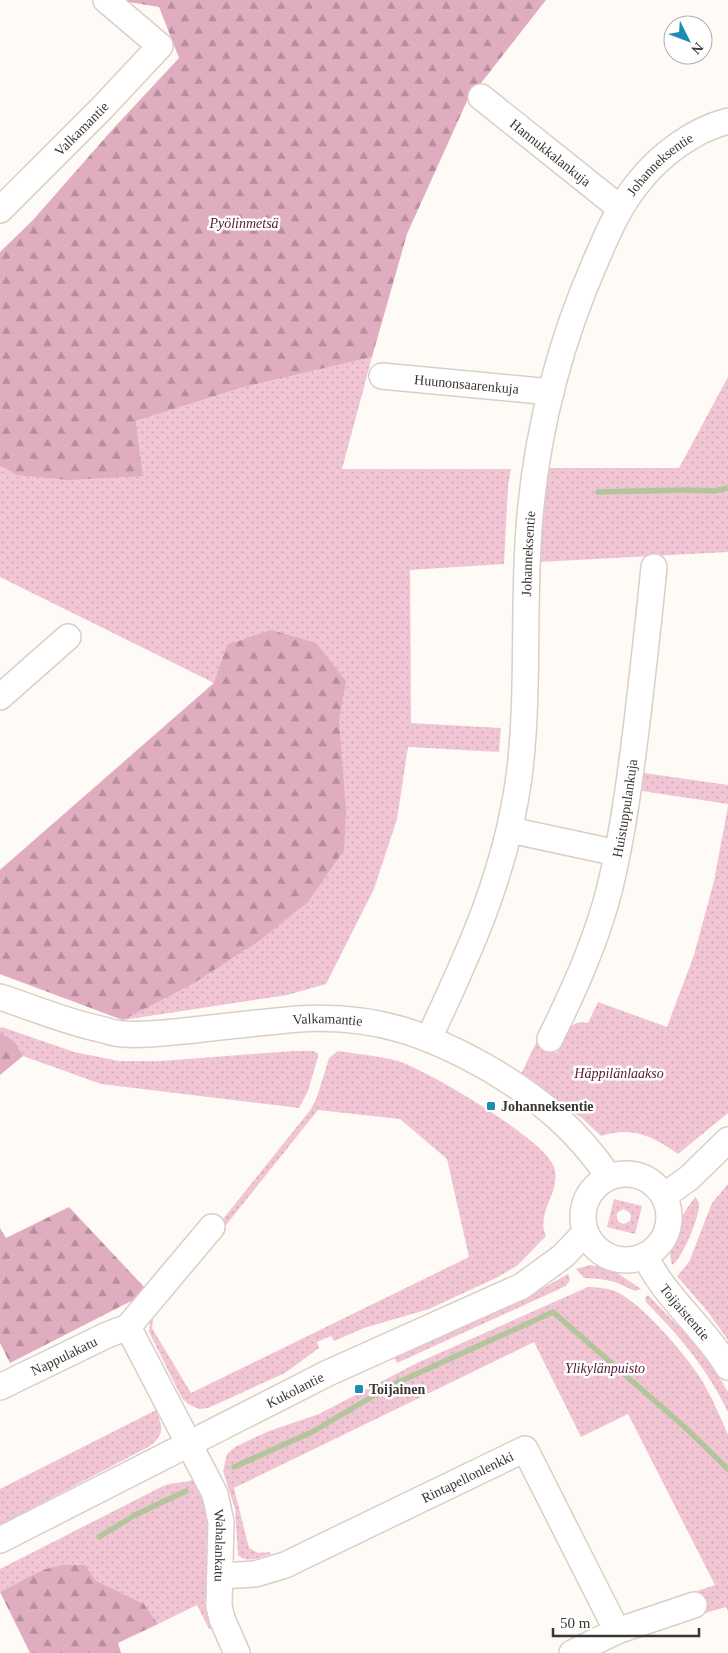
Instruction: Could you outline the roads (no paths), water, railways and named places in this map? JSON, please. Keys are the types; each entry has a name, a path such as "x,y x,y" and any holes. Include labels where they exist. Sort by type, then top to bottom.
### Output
{"street":[{"name":"Valkamantie","path":"0,210 102,108 160,46 106,0"},
{"name":"Hannukkalankuja","path":"481,98 620,208"},
{"name":"Johanneksentie","path":"429,1038 477,933 497,878 510,830 519,776 524,723 530,518 539,442 563,348 583,288 620,208 638,182 659,160 695,134 728,121"},
{"name":"Huunonsaarenkuja","path":"382,376 551,392"},
{"name":"Huistuppulankuja","path":"550,1039 579,978 610,888 630,782 654,567"},
{"path":"0,697 68,637"},
{"path":"510,830 617,853"},
{"name":"Valkamantie","path":"0,997 52,1016 122,1034 158,1034 301,1019 344,1018 377,1023 429,1038 475,1061 520,1088 548,1108 591,1150 609,1176"},
{"path":"664,1196 689,1178 728,1140"},
{"path":"619,1174 640,1176 650,1180 664,1196 670,1218 668,1230 662,1241 645,1256 635,1260 610,1257 597,1250 586,1233 583,1211 586,1200 595,1186 609,1176 619,1174"},
{"name":"Nappulakatu","path":"0,1386 107,1335 128,1327 212,1227"},
{"name":"Kukolantie","path":"0,1540 332,1371 522,1286 563,1256 586,1233"},
{"name":"Toijaistentie","path":"645,1256 660,1281 710,1339 728,1367"},
{"path":"128,1327 189,1443"},
{"name":"Wahalankatu","path":"189,1443 215,1494 220,1512 219,1606 222,1619 237,1653"},
{"name":"Rintapellonlenkki","path":"220,1576 256,1574 285,1566 526,1450 617,1632"},
{"path":"572,1653 617,1632 694,1605"}],"waterway":[{"path":"598,492 715,491 728,488"},
{"path":"234,1467 312,1432 392,1385 553,1312 688,1430 728,1469"},
{"path":"99,1537 135,1515 186,1491"}],"place":[{"name":"Johanneksentie","path":"491,1106"},
{"name":"Toijainen","path":"359,1389"}],"park label":[{"name":"Pyölinmetsä","path":"244,223"},
{"name":"Häppilänlaakso","path":"619,1073"},
{"name":"Ylikylänpuisto","path":"605,1368"}]}
